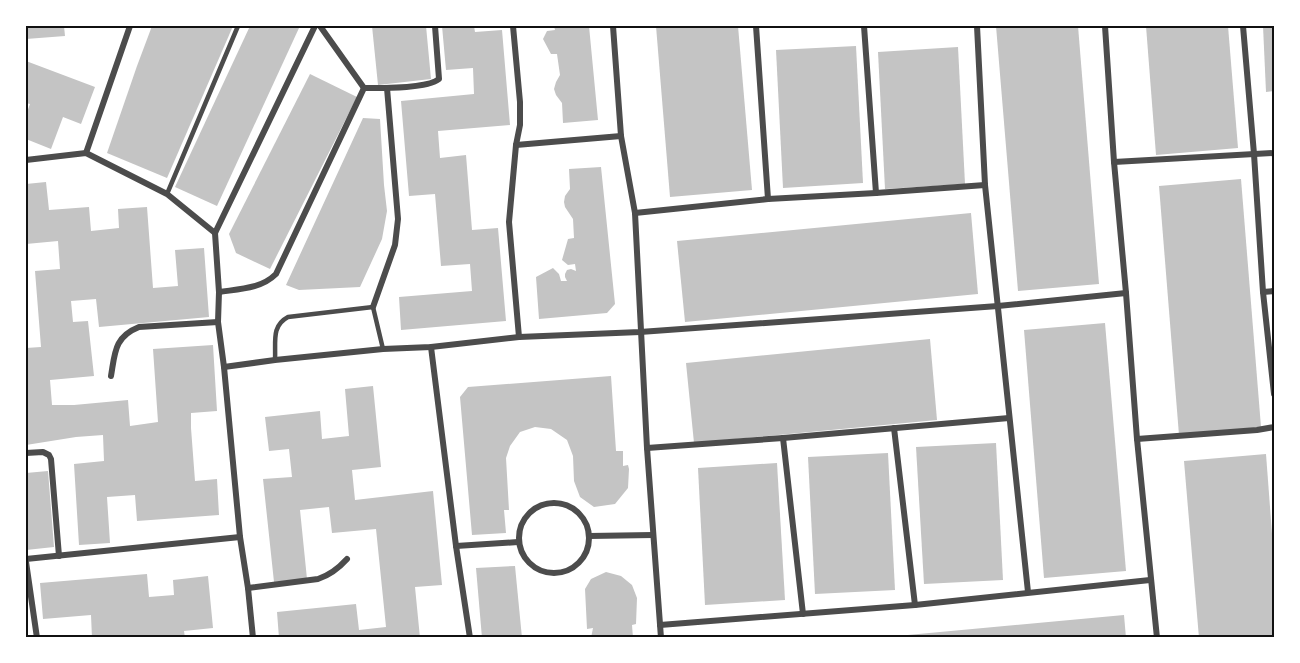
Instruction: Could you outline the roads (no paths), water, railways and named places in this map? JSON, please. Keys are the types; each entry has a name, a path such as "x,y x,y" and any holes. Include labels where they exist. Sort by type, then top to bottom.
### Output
{"street":[{"path":"86,153 130,26"},
{"path":"253,638 240,537 218,322 219,292 215,233 318,26 364,88"},
{"path":"364,88 435,83 439,79 435,26"},
{"path":"513,26 520,125 509,222 519,337"},
{"path":"612,26 621,136 635,213 647,448 661,638"},
{"path":"756,26 768,199"},
{"path":"864,26 876,193"},
{"path":"977,26 985,185 1028,592"},
{"path":"1105,26 1137,440 1157,638"},
{"path":"1243,26 1263,292 1275,393"},
{"path":"219,292 261,285 276,274 364,88"},
{"path":"373,307 395,245 398,219 387,88"},
{"path":"516,145 621,136"},
{"path":"26,160 86,153 167,194 215,233"},
{"path":"1114,162 1275,153"},
{"path":"635,213 768,199 985,185"},
{"path":"1263,292 1275,291"},
{"path":"224,367 382,349 430,347 519,337 640,332 998,306 1126,293"},
{"path":"111,376 115,350 128,332 139,327 218,322"},
{"path":"430,347 470,638"},
{"path":"647,448 1009,418"},
{"path":"1137,440 1275,427"},
{"path":"894,428 915,605"},
{"path":"783,438 803,614"},
{"path":"26,453 50,454 59,556"},
{"path":"556,502 566,504 582,517 589,536 585,555 578,563 570,569 551,573 533,567 526,560 518,542 522,522 528,513 546,503 556,502"},
{"path":"589,536 653,535"},
{"path":"37,638 26,561 240,537"},
{"path":"456,546 518,542"},
{"path":"248,588 318,579 328,576 347,559"},
{"path":"660,625 915,605 1150,579"}],"lane":[{"path":"167,194 238,26"},
{"path":"275,360 276,330 281,320 288,317 373,307 382,349"}]}
